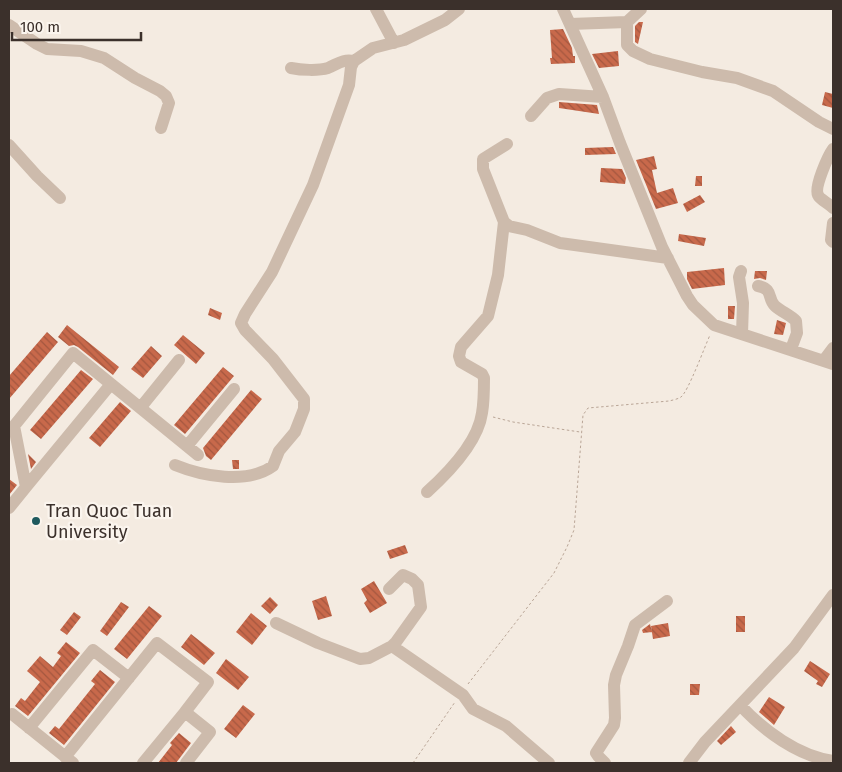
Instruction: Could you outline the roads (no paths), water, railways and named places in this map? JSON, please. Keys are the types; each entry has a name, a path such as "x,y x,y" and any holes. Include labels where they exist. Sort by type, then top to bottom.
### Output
{"street":[{"path":"376,9 394,43"},
{"path":"175,465 193,472 219,477 251,474 273,466 279,451 295,432 304,408 303,396 241,323 272,272 313,185 349,85 351,68 354,61 373,48 404,40 445,20 460,9"},
{"path":"563,9 603,97 668,258 690,300 714,325 829,362 833,348"},
{"path":"641,9 627,22 627,45 633,51 663,62 702,72 737,78 772,91 833,129"},
{"path":"570,24 627,22"},
{"path":"9,25 47,49 81,51 104,58 160,91 166,96 169,103 161,128"},
{"path":"291,68 298,70 326,68 342,60 354,61"},
{"path":"531,116 547,98 559,94 603,97"},
{"path":"427,492 446,475 473,438 482,414 484,378 482,374 460,362 458,356 460,347 488,316 498,276 504,222 482,163 483,159 507,144"},
{"path":"9,145 36,176 60,198"},
{"path":"833,149 818,182 817,192 833,208"},
{"path":"504,222 509,226 527,230 560,243 668,258"},
{"path":"833,223 831,235 833,242"},
{"path":"740,272 739,277 744,303 742,334"},
{"path":"758,286 764,287 770,293 773,305 796,321 796,333 791,350"},
{"path":"26,487 14,426 73,353 198,455"},
{"path":"141,407 179,360"},
{"path":"9,508 110,384"},
{"path":"187,446 234,389"},
{"path":"276,624 360,659 368,658 392,646 418,613 421,604 418,585 408,576 404,576 389,589"},
{"path":"689,763 704,742 794,648 833,595"},
{"path":"605,763 596,753 609,734 614,722 615,680 628,646 632,629 667,601"},
{"path":"12,714 69,760 157,643 208,682 143,763"},
{"path":"392,646 461,693 473,709 506,726 549,763"},
{"path":"30,728 93,650 130,678"},
{"path":"740,705 761,727 790,745 814,757 833,761"},
{"path":"185,712 210,732 186,763"}],"place":[{"name":"Tran Quoc Tuan University","path":"36,521"}]}
